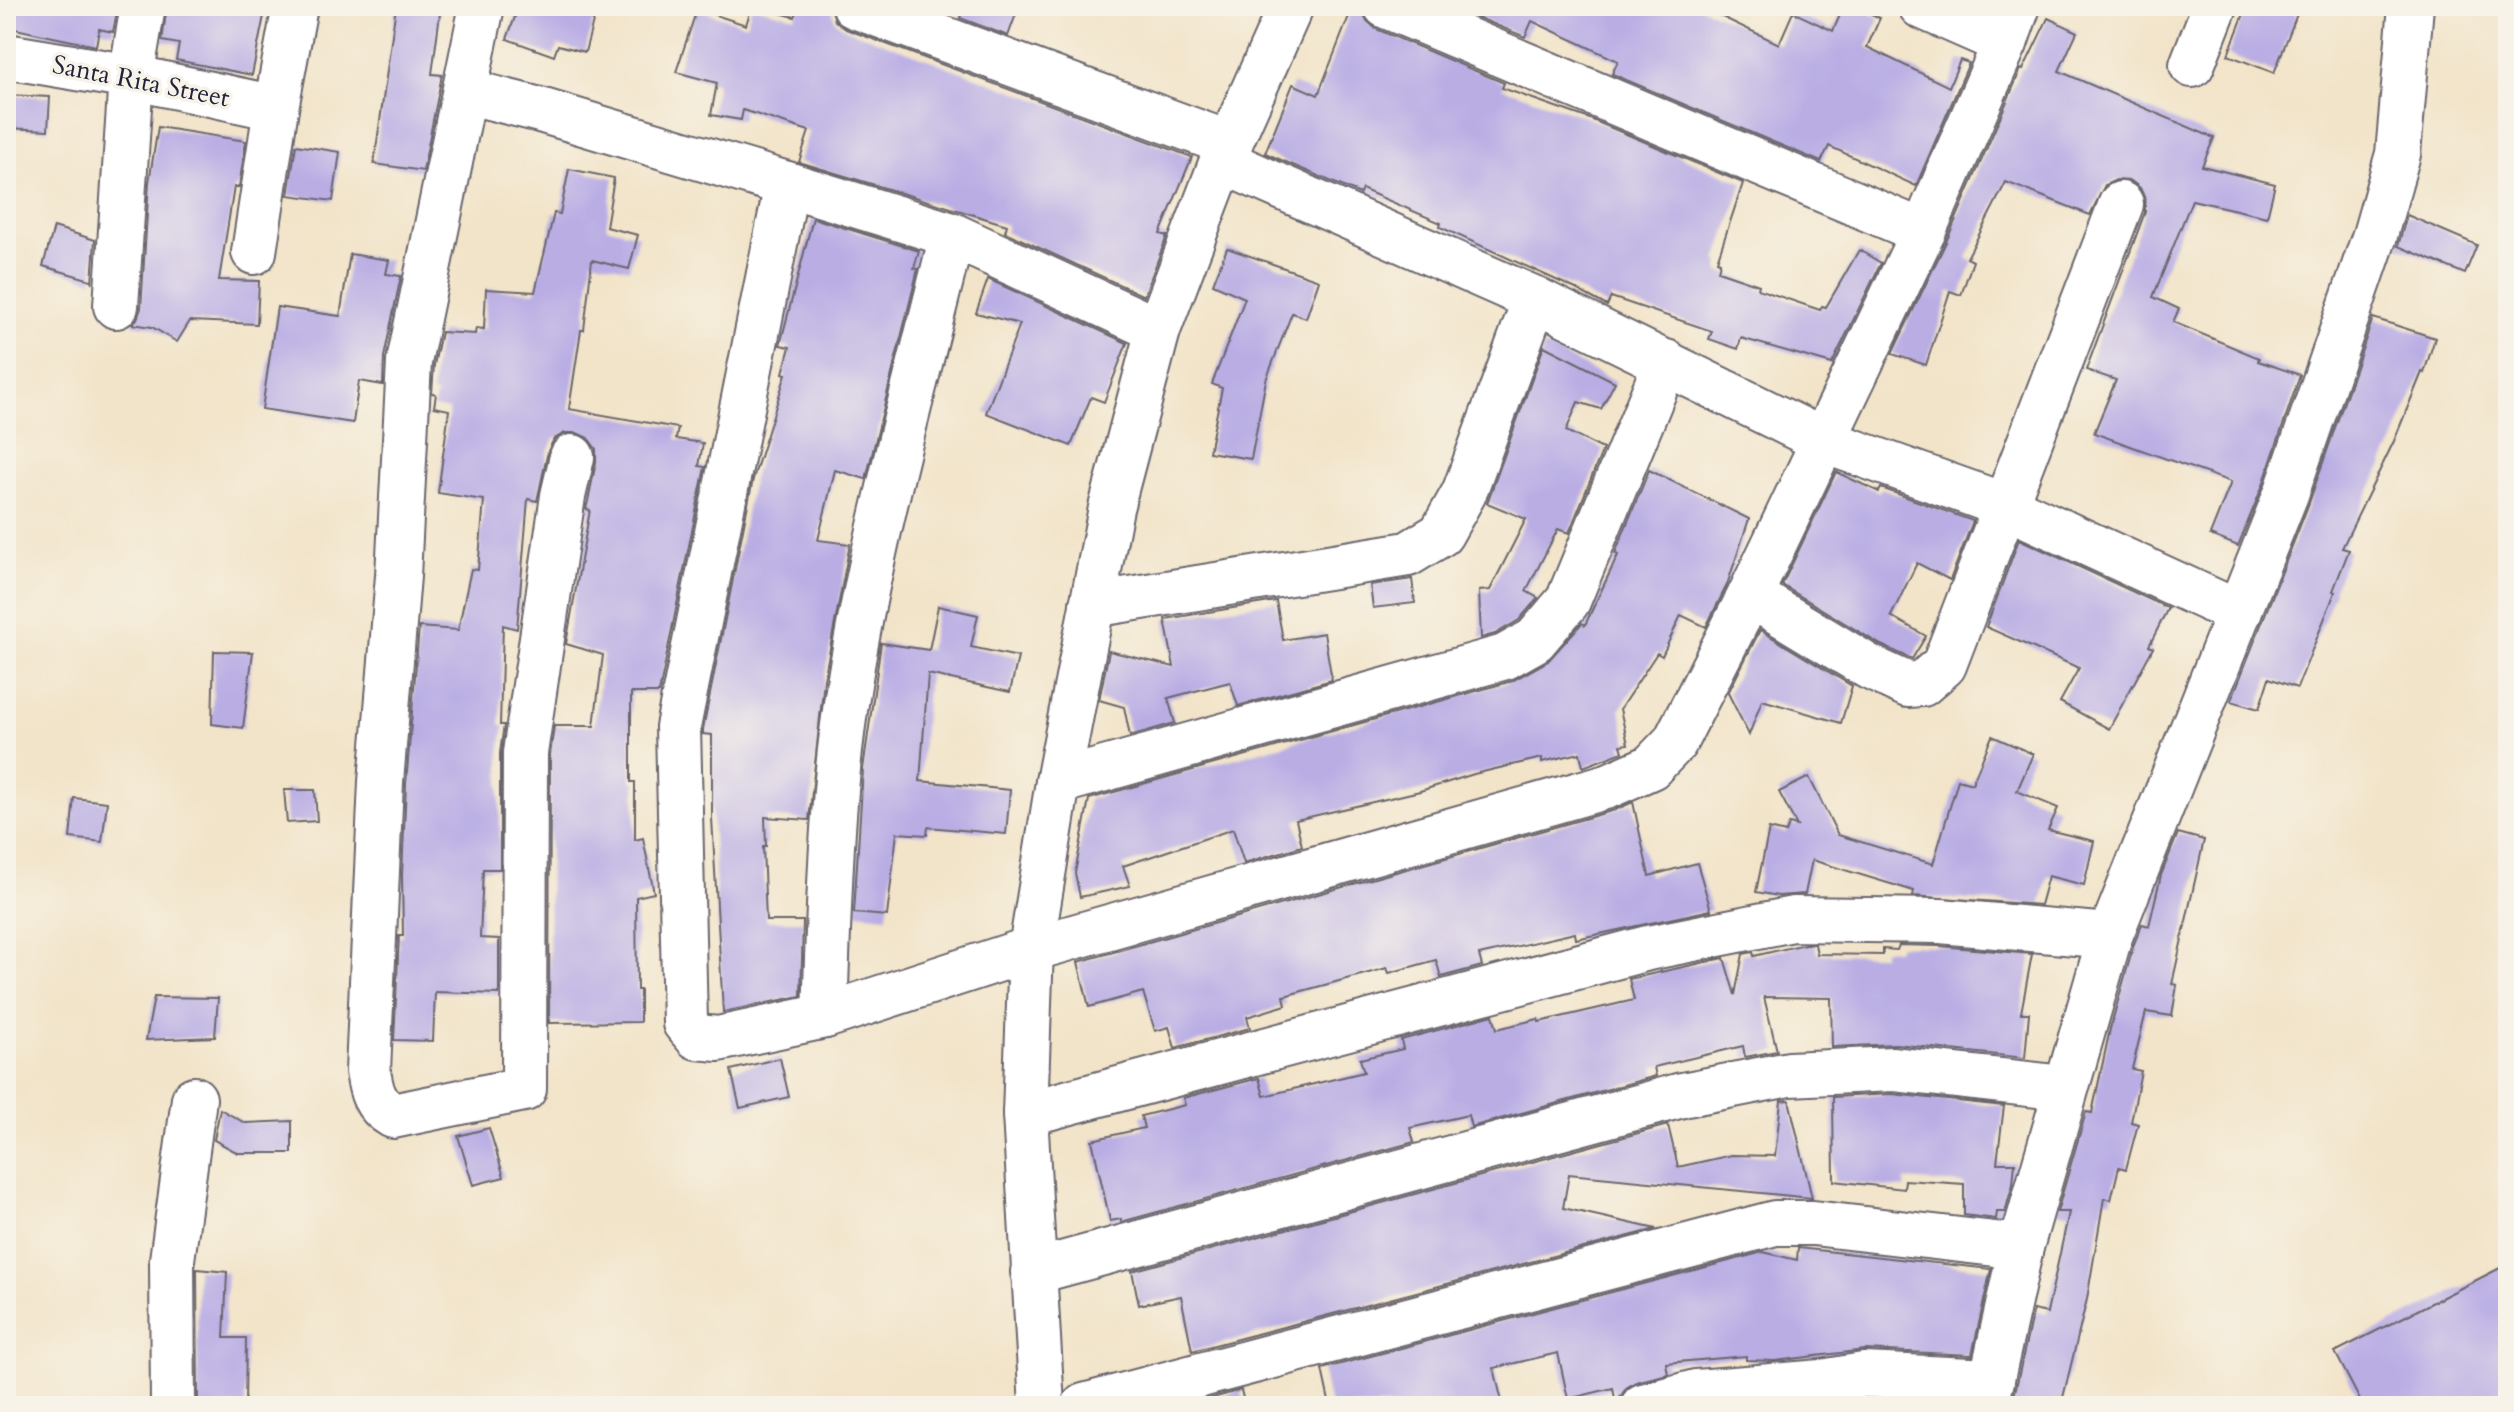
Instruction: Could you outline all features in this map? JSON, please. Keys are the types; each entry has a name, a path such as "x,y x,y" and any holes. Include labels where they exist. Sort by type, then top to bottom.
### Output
{"street":[{"path":"116,306 131,77 143,6"},
{"path":"254,252 295,6"},
{"path":"482,6 409,362 398,576 381,782 368,1071 371,1091 381,1108 393,1116 524,1089 525,753 563,496 572,457"},
{"path":"855,6 1226,153 1666,362 1824,441 2006,506 2239,613"},
{"path":"1042,1406 1025,1114 1031,949 1058,782 1111,508 1158,330 1226,153 1291,6"},
{"path":"1386,6 1923,232"},
{"path":"787,184 678,727 685,1023 697,1037 718,1039 825,1016 1031,949 1608,786 1651,767 1675,742 1750,595 1923,232 2012,24 1921,6"},
{"path":"2192,65 2215,6"},
{"path":"1643,1406 1696,1392 1822,1382 1864,1375 1989,1394 2021,1247 2064,1088 2110,936 2286,494 2383,208 2398,154 2411,6"},
{"name":"Santa Rita Street","path":"6,56 131,77 276,108"},
{"path":"465,91 540,110 952,235 1158,330"},
{"path":"1750,595 1869,667 1908,685 1922,684 1944,665 2121,204"},
{"path":"825,1016 831,825 848,687 862,604 952,235"},
{"path":"1092,605 1408,554 1441,534 1464,493 1535,299"},
{"path":"1058,782 1505,657 1535,640 1568,601 1666,362"},
{"path":"1025,1114 1648,948 1793,919 1940,921 2110,936"},
{"path":"1033,1272 1682,1095 1789,1074 1893,1069 2064,1088"},
{"path":"173,1406 172,1260 194,1099"},
{"path":"1084,1406 1775,1223 1813,1223 2021,1247"}],"building":[{"path":"6,6 118,6 113,32 99,29 96,46 6,27"},
{"path":"167,6 266,6 252,75 176,60 179,44 162,41"},
{"path":"396,6 441,6 432,74 442,75 423,171 374,164"},
{"path":"519,6 560,6 594,18 585,52 558,45 554,56 507,39"},
{"path":"752,6 795,17 799,6 831,6 835,21 846,29 1192,157 1160,234 1167,236 1144,296 1005,232 1007,225 799,162 809,131 743,110 741,120 711,115 717,83 676,72 697,9 746,25"},
{"path":"964,6 1019,6 1008,36 960,18"},
{"path":"1353,6 1362,6 1366,20 1376,29 1504,83 1502,88 1590,119 1743,183 1717,261 1720,262 1718,271 1759,285 1758,289 1820,310 1822,306 1826,307 1859,250 1881,263 1832,364 1741,338 1738,349 1709,339 1712,331 1611,297 1607,306 1440,227 1441,223 1362,189 1360,194 1265,153 1293,84 1318,95"},
{"path":"1450,6 1699,6 1779,44 1793,12 1833,31 1844,6 1854,6 1880,18 1867,47 1949,87 1960,60 1969,63 1916,186 1829,146 1821,162 1612,74 1618,61 1532,21 1525,37"},
{"path":"2247,6 2277,6 2297,14 2274,73 2228,55"},
{"path":"2048,18 2077,32 2059,71 2214,138 2202,166 2275,184 2267,217 2192,200 2153,297 2179,309 2173,322 2259,358 2258,361 2300,375 2263,485 2238,546 2210,535 2231,482 2094,433 2116,380 2086,370 2145,212 2145,199 2140,188 2131,181 2116,180 2105,185 2090,215 2006,182 1967,258 1973,261 1961,295 1950,291 1926,365 1892,354 1946,242 2021,69"},
{"path":"6,95 50,97 48,130 6,128"},
{"path":"158,127 246,141 239,187 234,187 219,280 259,281 257,324 190,321 177,342 152,327 132,324 141,308 149,182"},
{"path":"296,145 340,152 333,201 288,195"},
{"path":"569,169 614,178 606,227 638,235 629,269 592,260 584,330 581,330 569,409 678,428 676,439 703,443 699,466 705,467 659,693 631,693 631,782 635,782 635,840 643,838 654,893 636,897 640,1022 549,1023 550,755 554,726 594,726 603,655 566,644 590,510 586,509 596,449 588,438 577,433 565,433 554,439 548,451 537,501 528,499 517,629 503,625 500,869 483,869 480,938 499,939 499,994 435,992 433,1041 394,1040 399,936 403,936 406,784 419,627 458,630 471,569 478,570 484,500 438,493 449,410 434,407 434,365 441,332 475,334 476,328 484,329 486,289 535,292 554,213 560,214"},
{"path":"2407,215 2477,245 2465,274 2398,246"},
{"path":"813,218 919,251 914,268 918,269 866,479 835,470 818,540 850,544 824,680 809,820 765,817 766,921 803,921 801,996 723,1012 712,818 712,735 703,734 703,729 753,479 786,374 783,373 790,347 780,345"},
{"path":"54,227 95,240 92,283 91,280 43,266"},
{"path":"1227,248 1319,280 1306,318 1292,313 1266,380 1251,459 1209,452 1222,388 1212,384 1245,298 1213,284"},
{"path":"350,254 389,260 386,274 401,276 384,357 383,385 359,381 353,423 262,409 277,307 340,316"},
{"path":"988,279 1127,343 1104,402 1091,397 1071,446 986,413 1020,324 976,313"},
{"path":"2373,318 2435,338 2424,373 2342,548 2349,550 2297,688 2269,678 2259,709 2231,701 2309,503"},
{"path":"1544,346 1615,382 1601,409 1578,402 1566,431 1603,449 1569,533 1558,529 1526,591 1538,598 1519,620 1481,638 1479,591 1490,590 1526,519 1487,503"},
{"path":"1649,470 1749,519 1727,585 1706,627 1681,615 1662,656 1657,653 1620,709 1628,744 1621,745 1623,752 1583,767 1580,753 1542,762 1542,758 1296,820 1302,846 1244,863 1233,829 1123,866 1130,886 1080,897 1075,873 1089,799 1512,681 1548,661 1582,623 1585,625 1618,555 1615,553"},
{"path":"1836,472 1879,492 1881,488 1973,521 1950,580 1917,563 1891,616 1926,636 1912,659 1881,645 1782,585"},
{"path":"2019,539 2168,608 2149,646 2153,648 2109,729 2060,702 2079,668 1986,627"},
{"path":"1412,579 1415,603 1373,608 1370,585"},
{"path":"1276,601 1283,640 1324,633 1332,680 1238,706 1230,682 1168,698 1175,723 1130,736 1124,707 1099,700 1109,651 1174,667 1165,619"},
{"path":"938,606 978,615 971,647 1018,657 1010,692 928,674 920,781 1010,790 1006,834 928,827 927,835 897,833 887,916 854,913 863,769 881,643 929,650"},
{"path":"1760,630 1852,686 1841,723 1762,700 1749,735 1728,693"},
{"path":"214,651 253,652 243,728 212,724"},
{"path":"1992,736 2033,754 2017,791 2058,808 2048,830 2094,841 2084,885 2048,876 2040,905 1913,896 1914,891 1812,860 1805,894 1778,896 1756,892 1769,829 1786,833 1789,824 1797,826 1779,792 1809,777 1838,835 1933,864 1958,780 1972,784"},
{"path":"284,790 315,790 317,821 287,823"},
{"path":"74,798 107,802 102,842 70,838"},
{"path":"1633,802 1649,876 1697,863 1711,910 1576,939 1575,933 1479,955 1482,966 1441,977 1436,960 1389,973 1387,968 1284,996 1286,1005 1247,1017 1250,1028 1175,1048 1169,1027 1155,1031 1143,992 1089,1007 1078,962 1615,810"},
{"path":"2178,833 2204,840 2172,984 2177,985 2172,1016 2146,1012 2132,1069 2141,1071 2131,1122 2138,1124 2126,1169 2119,1167 2111,1200 2104,1198 2087,1299 2061,1406 2012,1406 2033,1310 2047,1313 2069,1212 2057,1212 2086,1112 2092,1113 2110,1029 2134,944 2142,924 2149,926 2161,875"},
{"path":"1815,944 1817,954 1883,955 1883,949 1897,950 1899,945 2032,954 2021,1013 2029,1013 2025,1058 1896,1044 1832,1047 1831,998 1764,997 1777,1051 1745,1057 1743,1046 1654,1067 1656,1076 1471,1127 1468,1115 1410,1128 1414,1142 1121,1222 1121,1219 1110,1221 1092,1140 1144,1128 1141,1116 1185,1105 1183,1098 1259,1078 1264,1096 1364,1072 1360,1059 1403,1049 1401,1040 1493,1015 1497,1029 1634,1000 1629,979 1724,958 1735,995 1743,954 1753,952 1754,956"},
{"path":"154,997 218,998 215,1037 146,1040"},
{"path":"780,1058 789,1097 740,1108 731,1070"},
{"path":"1892,1094 2004,1106 1997,1163 2015,1163 2005,1212 1997,1212 1996,1219 1964,1215 1964,1184 1905,1180 1904,1189 1834,1181 1833,1097"},
{"path":"1789,1100 1812,1198 1569,1174 1563,1208 1656,1229 1192,1351 1181,1296 1139,1305 1132,1271 1668,1125 1678,1167 1732,1155 1775,1156 1781,1101"},
{"path":"220,1109 245,1123 292,1121 292,1153 238,1153 214,1140"},
{"path":"489,1128 504,1177 473,1185 458,1136"},
{"path":"1798,1248 1991,1269 1972,1355 1865,1350 1775,1361 1746,1360 1746,1356 1666,1363 1668,1374 1636,1382 1626,1388 1619,1399 1615,1399 1613,1388 1568,1399 1558,1353 1494,1368 1503,1406 1330,1406 1322,1369 1763,1252 1797,1260"},
{"path":"2508,1264 2508,1406 2363,1406 2335,1352"},
{"path":"197,1269 227,1272 224,1338 246,1338 245,1406 198,1406"},
{"path":"1241,1390 1245,1406 1203,1406 1202,1401"},
{"path":"1865,1400 1903,1402 1903,1406 1830,1406"}]}
